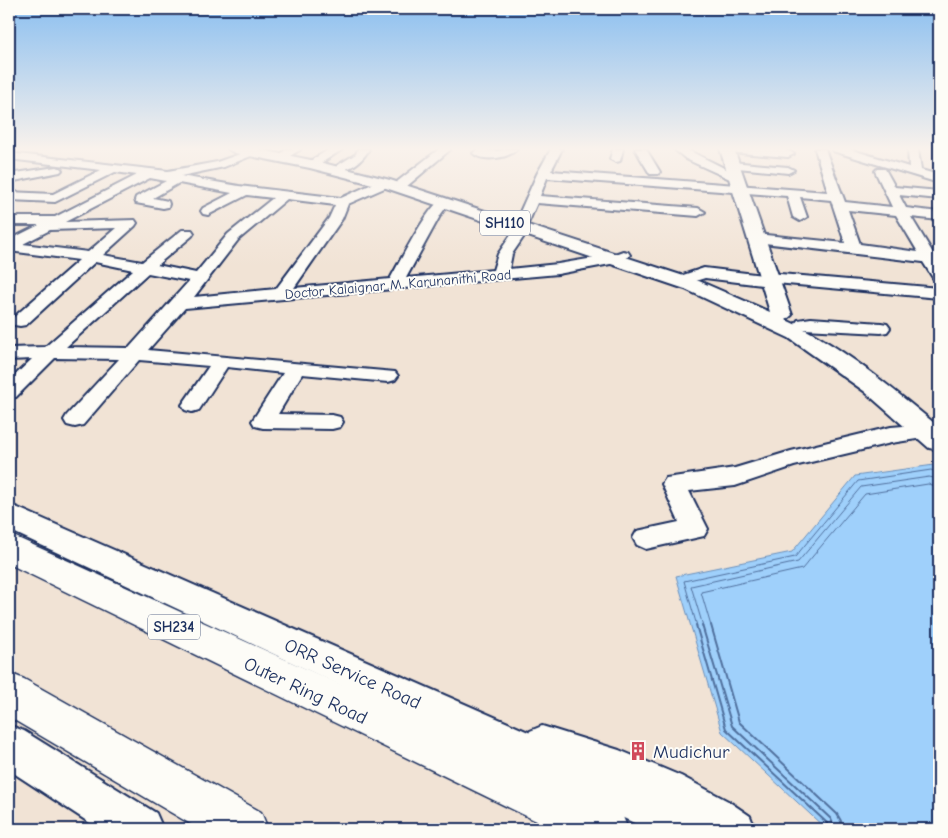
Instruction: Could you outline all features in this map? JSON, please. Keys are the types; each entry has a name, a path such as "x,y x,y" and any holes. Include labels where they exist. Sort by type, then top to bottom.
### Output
{"highway":[{"name":"Outer Ring Road","path":"12,547 604,829"},
{"path":"9,694 244,829"}],"main road":[{"name":"SH110","path":"408,188 443,203 689,278 775,317 936,427"},
{"name":"SH110","path":"414,188 522,226"},
{"path":"739,188 754,238 770,280 775,317"},
{"name":"SH110","path":"619,257 775,317 804,324 845,348 936,427"},
{"name":"ORR Service Road","path":"9,516 697,829"},
{"path":"9,746 140,829"}],"street":[{"path":"9,196 55,198 75,188"},
{"path":"9,246 120,188"},
{"path":"162,188 141,200 163,204"},
{"path":"233,188 343,202"},
{"path":"281,294 335,218 343,202 362,188"},
{"path":"498,275 505,254 522,226 537,188"},
{"path":"533,199 698,217 693,188"},
{"path":"780,188 792,194 901,212 939,216"},
{"path":"832,188 854,248"},
{"path":"891,188 901,212 939,276"},
{"path":"208,210 246,190"},
{"path":"893,191 939,195"},
{"path":"75,420 180,302 233,237 286,194"},
{"path":"792,194 800,217"},
{"path":"395,284 435,213 443,203"},
{"path":"9,220 50,224 130,223 20,321"},
{"path":"9,392 144,267 187,233"},
{"path":"754,238 928,258"},
{"path":"9,246 91,257 200,278"},
{"name":"Doctor Kalaignar M. Karunanithi Road","path":"180,302 558,269 619,257"},
{"path":"689,278 704,273 939,293"},
{"path":"804,324 881,328"},
{"path":"9,354 50,352 134,354 388,376"},
{"path":"192,405 222,361"},
{"path":"296,368 263,421 332,422"},
{"path":"646,538 695,529 674,484 735,477 791,459 891,435 936,427"},
{"path":"476,729 528,739 580,753 685,796 737,829"}],"water":[{"path":"934,465 939,470 939,829 826,829 722,732 676,576 792,552 855,476"}],"place":[{"name":"Mudichur","path":"638,751"}]}
